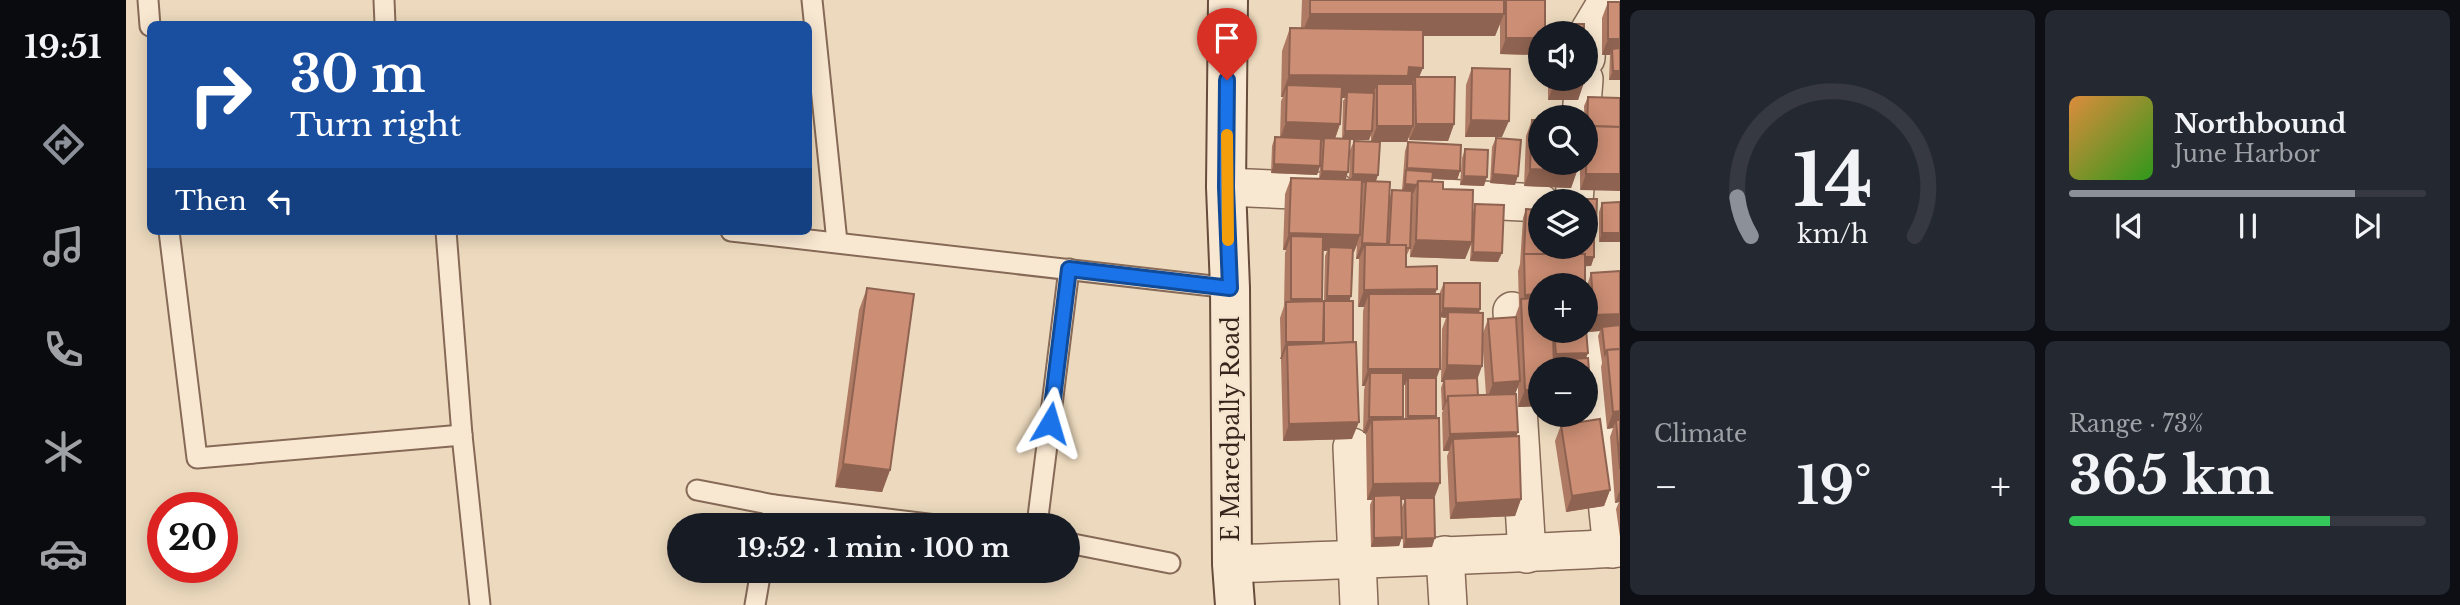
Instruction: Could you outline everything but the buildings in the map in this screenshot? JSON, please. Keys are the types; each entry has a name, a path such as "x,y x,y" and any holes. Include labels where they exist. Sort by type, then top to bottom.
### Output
{"main road":[{"name":"E Maredpally Road","path":"1228,0 1226,187 1230,288 1232,564 1236,605"}],"street":[{"path":"1595,21 1608,0"},
{"path":"1226,187 1528,201"},
{"path":"1512,311 1527,554"},
{"path":"1232,564 1527,554 1616,548 1591,343"},
{"path":"1352,447 1359,605"},
{"path":"1445,555 1448,605"}],"lane":[{"path":"148,0 150,21"},
{"path":"384,0 385,21"},
{"path":"811,0 838,243"},
{"path":"169,235 197,458 462,435"},
{"path":"446,235 462,435 480,605"},
{"path":"767,235 1230,288"},
{"path":"1038,513 1069,269"},
{"path":"697,491 839,513"},
{"path":"772,513 774,505"},
{"path":"1080,545 1170,563"},
{"path":"755,605 759,583"}],"slow traffic":[{"path":"1227,135 1228,240"}],"route":[{"path":"1050,423 1069,269 1230,288 1226,187 1227,80"}]}
